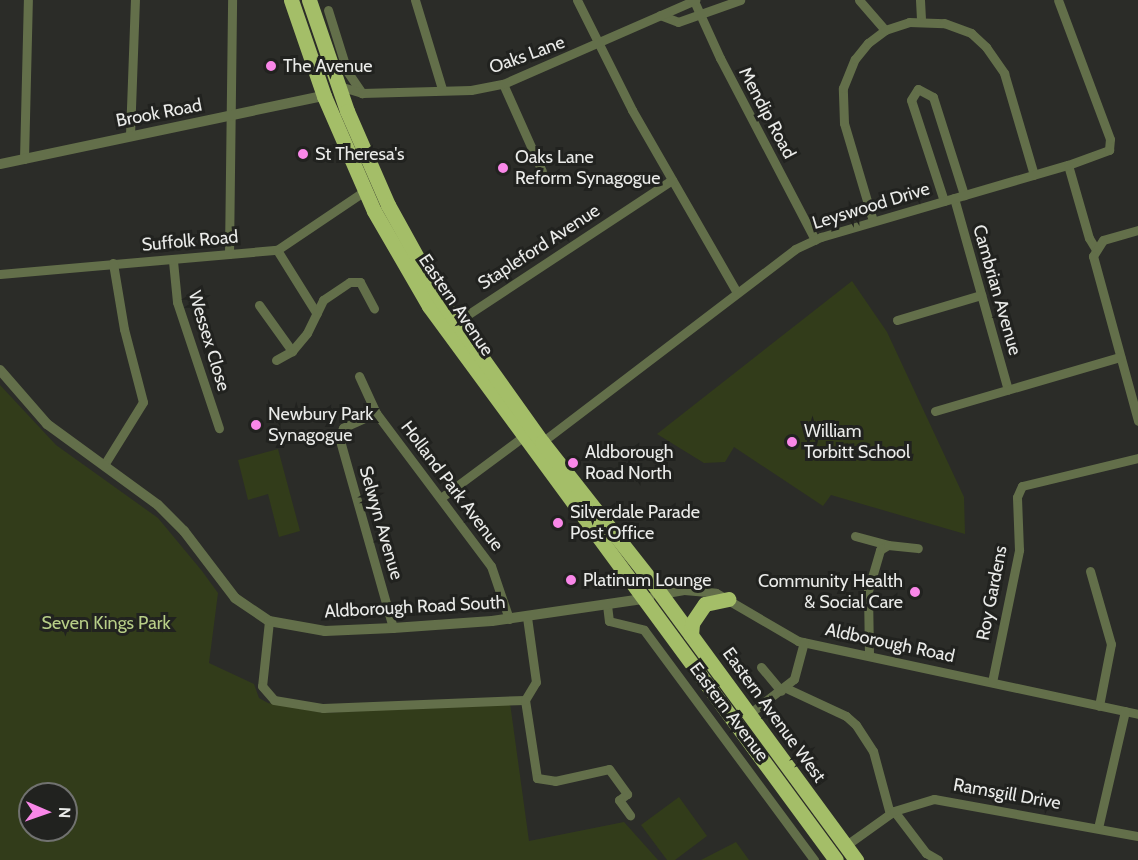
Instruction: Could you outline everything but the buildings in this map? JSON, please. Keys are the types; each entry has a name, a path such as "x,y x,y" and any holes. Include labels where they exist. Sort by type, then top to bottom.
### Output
{"highway":[{"name":"Eastern Avenue","path":"291,0 324,96 366,190 429,306 645,599"},
{"name":"Eastern Avenue","path":"309,0 347,111 388,206 455,323 542,442 661,594"},
{"name":"Eastern Avenue West","path":"661,594 856,860"},
{"name":"Eastern Avenue West","path":"645,599 836,860"},
{"path":"691,635 692,623 705,604 728,599"}],"street":[{"path":"24,159 28,0"},
{"path":"130,135 135,0"},
{"path":"229,254 233,116 232,0"},
{"path":"415,0 442,89"},
{"path":"577,0 672,180 736,291"},
{"name":"Oaks Lane","path":"339,86 362,93 471,90 503,84 599,44 695,0"},
{"name":"Mendip Road","path":"695,0 815,240"},
{"path":"660,15 678,22 701,16 740,0"},
{"path":"859,0 885,30"},
{"path":"920,0 921,21"},
{"name":"Leyswood Drive","path":"542,442 783,256 815,240 873,221 1104,154 1111,144 1058,0"},
{"path":"328,10 347,71 362,93 347,111"},
{"path":"873,221 844,123 842,102 847,74 855,59 885,30 921,21 944,23 971,33 996,58 1008,87 1034,174"},
{"path":"503,84 542,171"},
{"name":"Cambrian Avenue","path":"944,201 911,100 918,89 933,97 959,197 981,296 1008,390"},
{"name":"Brook Road","path":"0,164 324,96"},
{"path":"1068,165 1089,238 1095,248"},
{"name":"Stapleford Avenue","path":"455,323 672,180"},
{"name":"Suffolk Road","path":"0,274 113,263 173,261 277,250 366,190"},
{"path":"1138,230 1103,240 1095,248 1093,256 1138,421"},
{"path":"277,250 317,314"},
{"name":"Wessex Close","path":"173,261 177,302 219,429"},
{"path":"104,465 143,402 124,328 113,263"},
{"path":"276,360 292,351 317,314 323,300 350,282 360,282 374,308"},
{"path":"897,320 981,296"},
{"path":"260,305 292,351"},
{"path":"935,411 1120,357"},
{"name":"Aldborough Road South","path":"0,370 47,424 158,505 184,531 235,598 269,621 325,631 393,628 509,619 645,599"},
{"name":"Holland Park Avenue","path":"359,376 376,413 491,566 509,619"},
{"name":"Selwyn Avenue","path":"376,413 343,428 339,437 393,628"},
{"path":"441,498 524,436"},
{"name":"Roy Gardens","path":"992,682 1019,550 1017,497 1022,486 1138,458"},
{"path":"855,536 888,545 918,548"},
{"path":"869,655 868,591 880,550 888,545"},
{"path":"1090,571 1111,644 1099,706"},
{"name":"Aldborough Road","path":"645,599 661,594 701,590 728,599 764,624 804,642 1138,714"},
{"name":"Eastern Avenue","path":"607,605 609,621 644,630 814,860"},
{"path":"527,616 536,682 525,700 537,778 555,781 609,770 627,794 619,800 630,815"},
{"path":"269,621 262,686 273,700 323,708 525,700"},
{"path":"749,714 784,690 794,679 804,642"},
{"path":"761,667 784,690 846,716 856,725 873,751 892,812 926,853 938,860"},
{"path":"1098,828 1125,711"},
{"name":"Ramsgill Drive","path":"845,846 892,812 921,801 952,800 1138,836"}],"green space":[{"name":"William Torbitt School","path":"852,281 887,332 964,497 965,534 831,495 823,506 734,447 725,462 704,463 657,434"},
{"name":"Seven Kings Park","path":"0,385 56,445 158,518 202,571 218,593 209,663 254,684 259,698 268,703 324,713 510,703 529,841 624,822 658,860 0,860"},
{"path":"278,449 300,531 279,537 268,494 248,500 238,460"},
{"path":"679,797 707,836 675,860 667,860 641,825"},
{"path":"736,842 749,860 701,860"}],"place":[{"name":"The Avenue","path":"271,66"},
{"name":"St Theresa's","path":"303,154"},
{"name":"Oaks Lane Reform Synagogue","path":"503,168"},
{"name":"Newbury Park Synagogue","path":"256,425"},
{"name":"William Torbitt School","path":"792,442"},
{"name":"Aldborough Road North","path":"573,463"},
{"name":"Silverdale Parade Post Office","path":"558,523"},
{"name":"Platinum Lounge","path":"571,580"},
{"name":"Community Health & Social Care","path":"915,592"}]}
